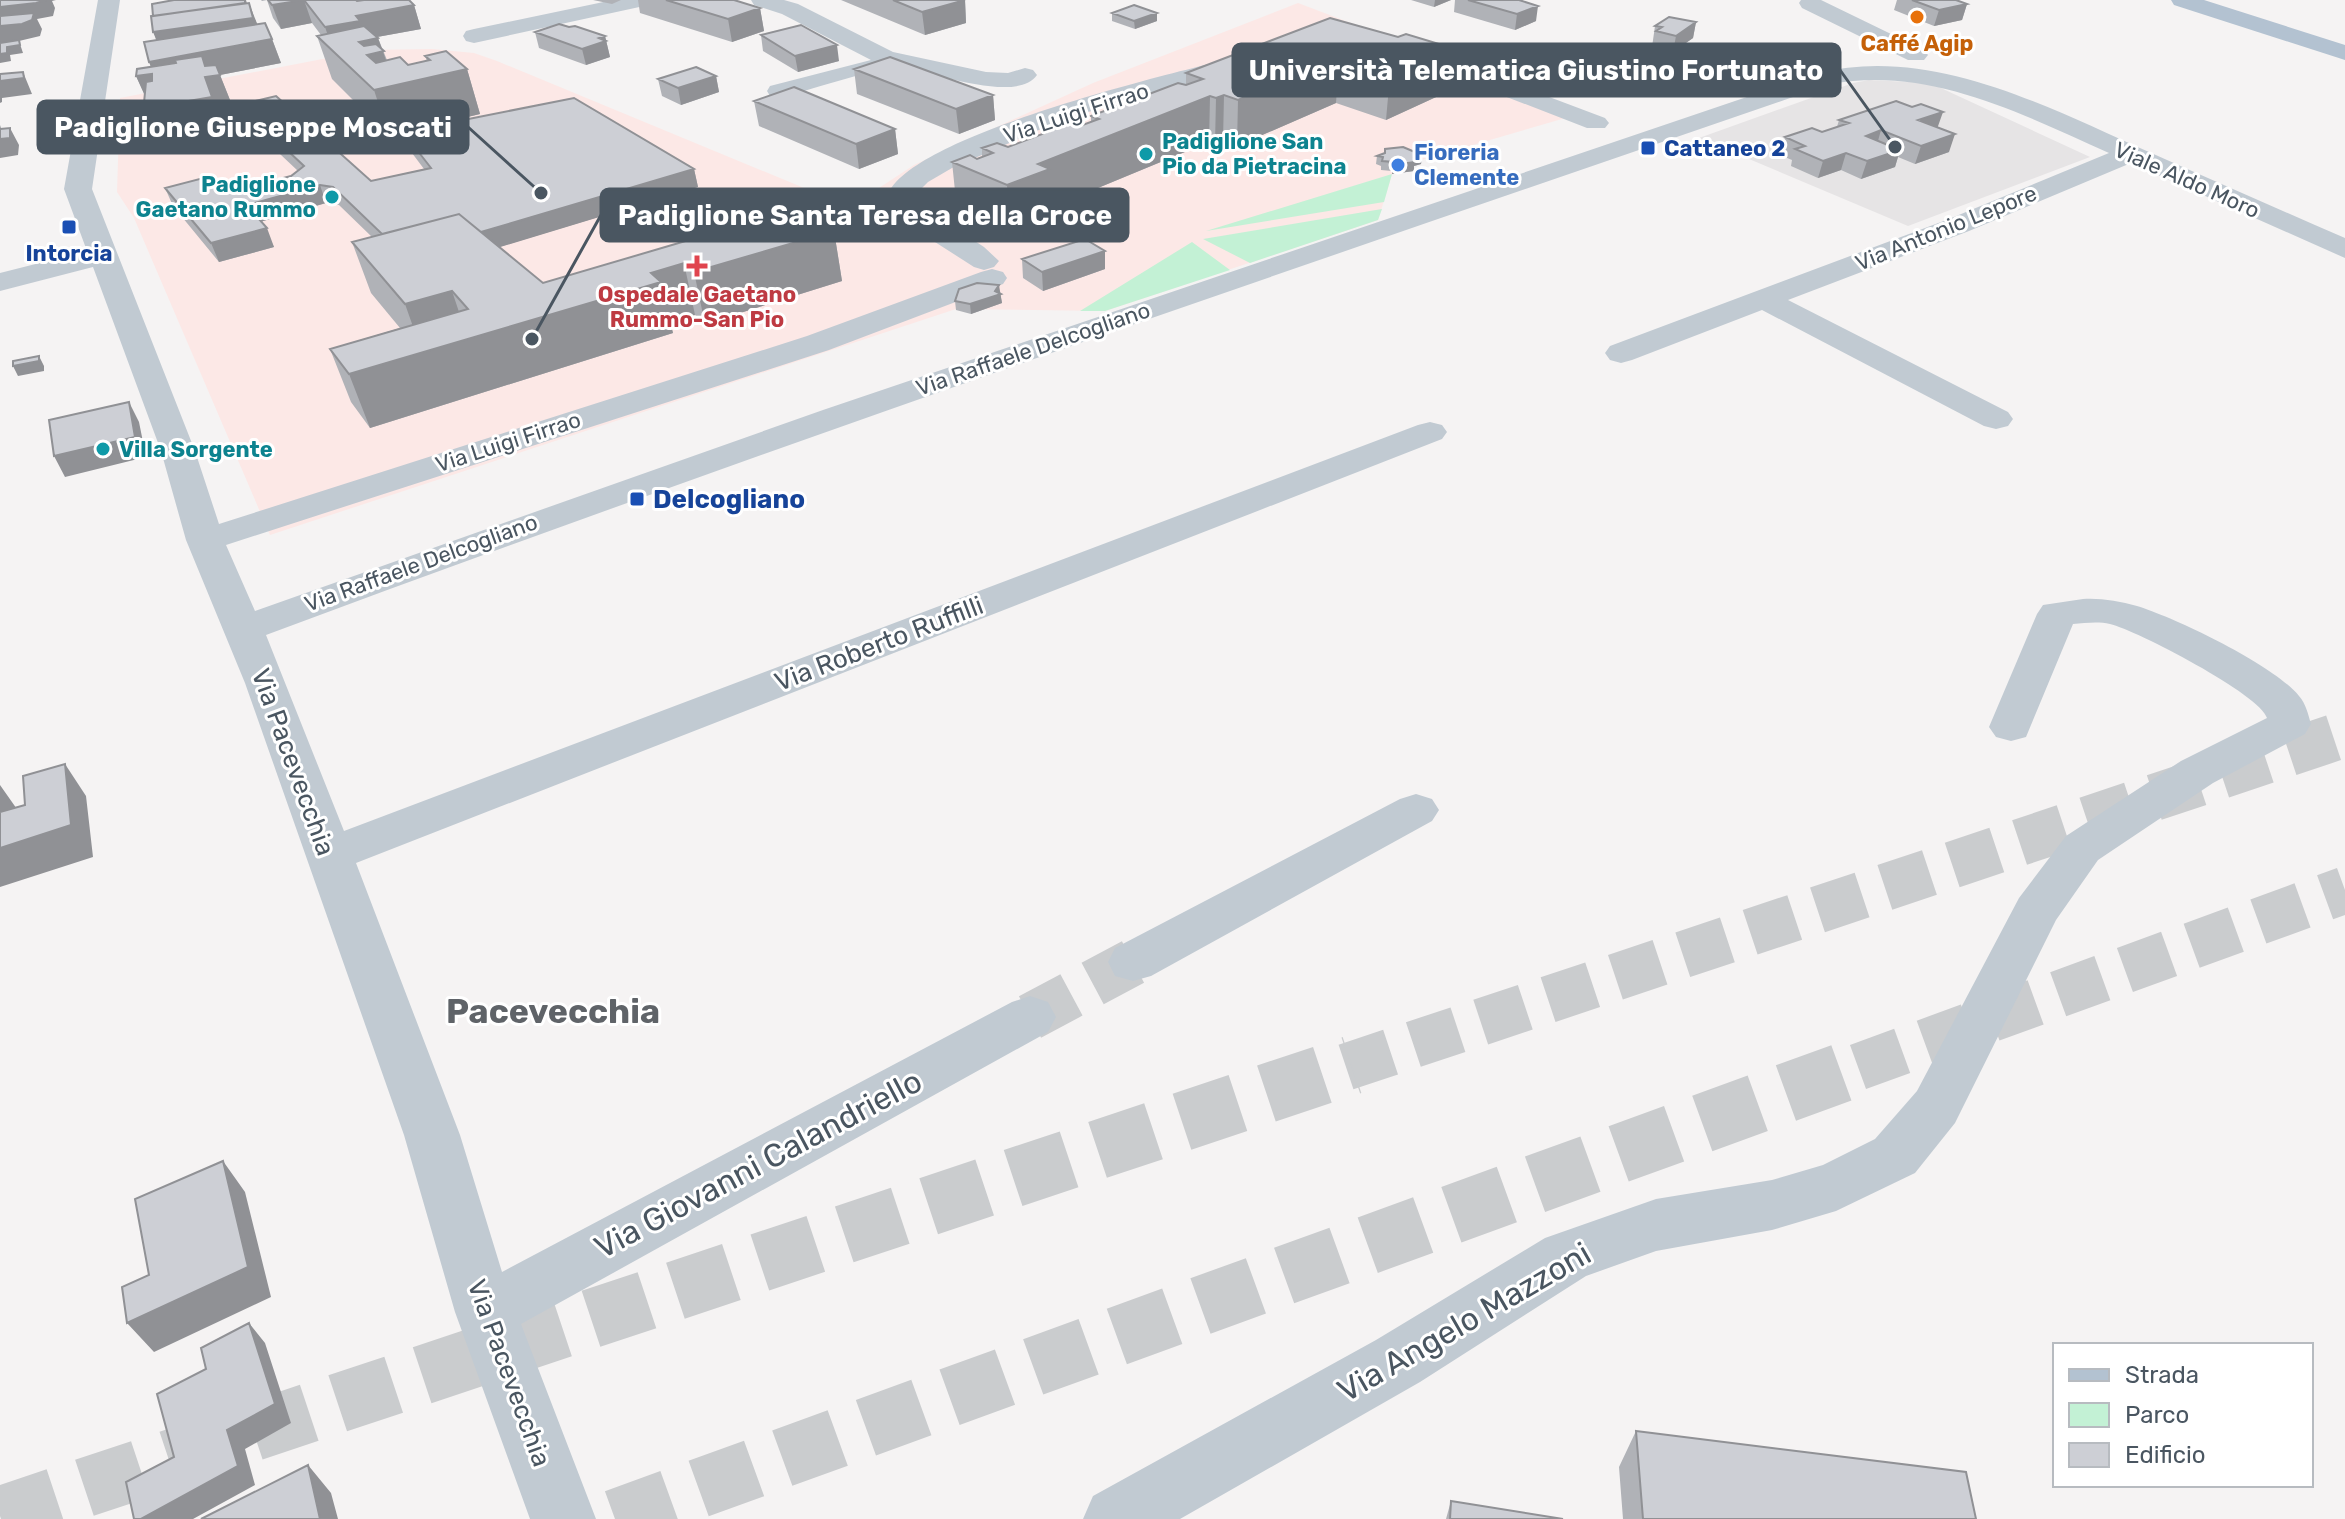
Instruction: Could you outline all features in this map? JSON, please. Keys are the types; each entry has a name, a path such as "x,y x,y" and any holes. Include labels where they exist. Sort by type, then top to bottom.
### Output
{"main road":[{"path":"2182,0 2345,53"}],"street":[{"name":"Via Pacevecchia","path":"109,0 78,189 178,451 205,540 266,683 432,1135 485,1312 563,1519"},
{"path":"474,36 644,0"},
{"path":"762,0 790,9 897,60 986,79 1010,80 1025,75"},
{"name":"Viale Aldo Moro","path":"1808,2 1847,30 1860,63 1907,65"},
{"name":"Viale Aldo Moro","path":"1808,2 1907,65 2029,108 2128,155 2345,249"},
{"path":"1380,39 1596,123"},
{"name":"Via Raffaele Delcogliano","path":"1826,78 1856,54"},
{"name":"Via Luigi Firrao","path":"205,540 818,343 899,311 913,309 988,270 968,246 925,224 900,203 900,195 918,175 951,158 1079,107 1123,93 1212,74 1265,55"},
{"path":"779,91 897,60"},
{"name":"Via Raffaele Delcogliano","path":"243,629 558,512 1826,78 1907,65"},
{"name":"Via Antonio Lepore","path":"1621,353 1959,225 2128,155"},
{"path":"0,282 103,256"},
{"path":"1763,299 1996,419"},
{"name":"Via Roberto Ruffilli","path":"327,856 1430,432"},
{"name":"Via Angelo Mazzoni","path":"1116,1519 1398,1361 1566,1257 1656,1225 1772,1205 1836,1186 1895,1156 1936,1107 2036,911 2082,848 2197,772 2290,724 2285,707 2266,688 2244,674 2125,615 2091,609 2057,614 2011,727"},
{"path":"1133,962 1416,810"},
{"name":"Via Giovanni Calandriello","path":"485,1312 1030,1017"}],"shaded area":[{"name":"Ospedale Gaetano Rummo-San Pio","path":"1298,3 1586,112 1394,168 1378,220 1105,311 956,309 270,535 134,218 117,192 120,98 369,50 432,49 474,53 497,61 850,207 914,165 1093,83"},
{"path":"1869,80 1930,83 2090,157 1908,226 1699,138"}],"green space":[{"path":"1392,174 1384,202 1206,231"},
{"path":"1382,209 1378,220 1250,263 1203,239"},
{"path":"1192,242 1230,270 1105,311 1080,311"}],"building":[{"path":"0,0 46,0 0,7"},
{"path":"174,0 245,0 245,3 153,16 152,4"},
{"path":"268,0 304,0 272,5"},
{"path":"304,0 409,0 414,5 356,16 360,21 325,27"},
{"path":"666,0 734,0 760,8 728,19"},
{"path":"893,0 965,0 922,12"},
{"path":"1468,0 1519,0 1538,6 1517,14"},
{"path":"1912,0 1956,0 1967,4 1939,10"},
{"path":"249,3 253,18 153,32 151,16"},
{"path":"1134,5 1157,13 1134,21 1112,13"},
{"path":"34,13 32,20 22,24 0,26 0,16"},
{"path":"1669,17 1696,22 1676,36 1656,31 1662,27 1655,26"},
{"path":"1330,18 1398,37 1406,34 1452,48 1390,75 1339,58 1238,100 1224,95 1216,98 1210,96 1038,164 1050,169 1007,185 952,162 970,155 977,159 993,153 982,148 997,143 1008,147 1071,123 1080,126 1099,119 1091,116 1178,83 1186,85 1203,79 1186,73"},
{"path":"265,23 272,39 149,62 144,42"},
{"path":"559,24 605,36 599,38 606,41 582,49 535,32"},
{"path":"801,25 837,45 795,56 761,35"},
{"path":"364,26 378,38 359,42 364,46 376,44 384,51 367,55 376,63 400,57 408,65 430,60 425,56 446,51 467,69 374,90 317,36"},
{"path":"19,40 20,45 7,47 7,53 0,54 0,43"},
{"path":"202,56 205,66 216,65 220,75 205,77 212,97 153,107 144,103 146,82 152,81 152,74 136,76 137,69"},
{"path":"890,57 993,95 956,109 854,69"},
{"path":"696,67 716,76 678,88 658,79"},
{"path":"23,72 24,78 0,81 0,74"},
{"path":"794,87 895,129 856,144 754,101"},
{"path":"276,96 371,181 431,168 403,132 574,98 694,169 481,232 459,214 382,234 333,187 320,185 255,203 249,208 267,228 211,243 165,188 211,176 224,191 233,191 291,176 304,166 239,105"},
{"path":"1896,101 1912,107 1921,104 1943,112 1918,120 1955,134 1921,146 1881,130 1866,136 1900,150 1867,161 1846,153 1823,161 1795,149 1805,146 1785,137 1812,128 1822,132 1849,123 1839,120"},
{"path":"10,128 10,138 0,139 0,129"},
{"path":"1403,147 1422,155 1414,158 1415,162 1393,165 1394,162 1382,161 1383,157 1377,156 1385,153 1385,149"},
{"path":"801,207 834,231 694,272 684,263 651,273 661,282 349,374 330,349 468,309 452,291 405,304 352,242 459,214 543,283"},
{"path":"1085,239 1105,251 1042,272 1022,259"},
{"path":"977,283 999,285 995,291 1001,294 970,304 955,301 959,289"},
{"path":"39,356 39,361 13,366 13,361"},
{"path":"129,402 135,437 54,456 49,420"},
{"path":"65,764 71,825 0,848 0,812 25,805 23,776"},
{"path":"223,1161 248,1267 127,1323 122,1287 149,1275 135,1199"},
{"path":"249,1323 275,1404 227,1430 238,1466 141,1519 134,1519 126,1482 174,1457 157,1394 206,1369 201,1348"},
{"path":"1636,1431 1966,1472 1976,1519 1643,1519"},
{"path":"308,1465 320,1519 201,1519"},
{"path":"1451,1501 1563,1519 1450,1519"}],"tunnel":[{"path":"1352,1065 2345,734"},
{"path":"1858,1067 2345,890"},
{"path":"1030,1017 1133,962"},
{"path":"0,1516 1352,1065"},
{"path":"1346,1067 1352,1065"},
{"path":"615,1519 1863,1065"}],"place":[{"name":"Caffé Agip","path":"1917,17"},
{"name":"Università Telematica Giustino Fortunato","path":"1895,147"},
{"name":"Cattaneo 2","path":"1648,148"},
{"name":"Padiglione San Pio da Pietracina","path":"1146,154"},
{"name":"Fioreria Clemente","path":"1398,165"},
{"name":"Padiglione Giuseppe Moscati","path":"541,193"},
{"name":"Padiglione Gaetano Rummo","path":"332,197"},
{"name":"Intorcia","path":"69,227"},
{"name":"Ospedale Gaetano Rummo-San Pio","path":"697,266"},
{"name":"Padiglione Santa Teresa della Croce","path":"532,339"},
{"name":"Villa Sorgente","path":"103,449"},
{"name":"Delcogliano","path":"637,499"}],"district":[{"name":"Pacevecchia","path":"553,1011"}]}
